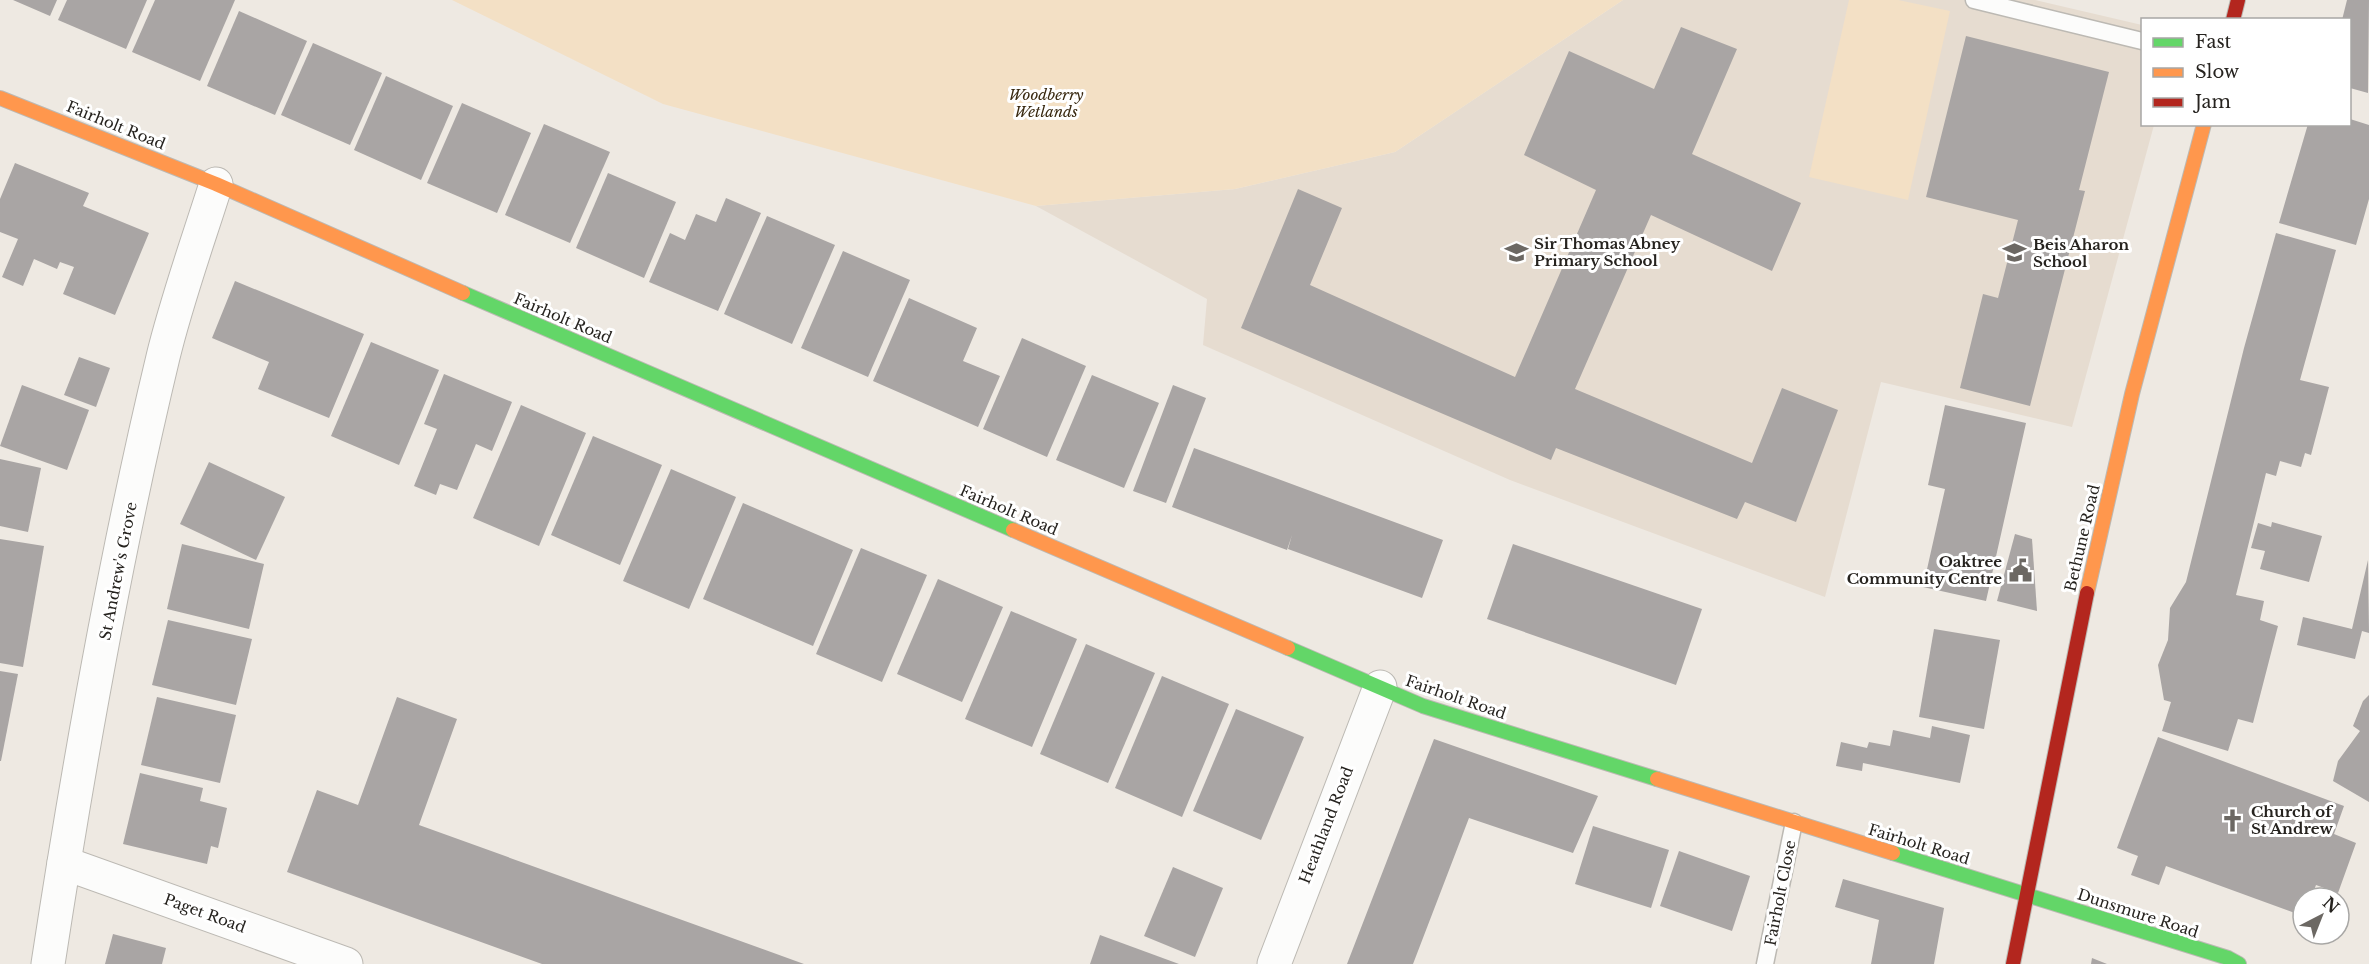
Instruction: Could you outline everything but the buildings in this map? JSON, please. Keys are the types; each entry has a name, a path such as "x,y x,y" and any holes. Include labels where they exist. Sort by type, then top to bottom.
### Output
{"street":[{"path":"2234,18 2238,0"},
{"name":"Fairholt Road","path":"0,98 216,184 381,258 1423,706 2026,894"},
{"name":"Bethune Road","path":"2013,964 2081,618 2132,394 2203,126"},
{"name":"St Andrew's Grove","path":"48,964 124,532 164,355 216,184"},
{"name":"Heathland Road","path":"1274,964 1380,687"},
{"name":"Paget Road","path":"64,863 346,964"},
{"name":"Dunsmure Road","path":"2026,894 2228,958 2239,964"}],"lane":[{"path":"1974,0 2141,41"},
{"name":"Fairholt Close","path":"1766,964 1794,822"}],"shaded area":[{"name":"Sir Thomas Abney Primary School","path":"1623,0 2035,0 2141,25 2141,126 2154,126 2072,427 1881,382 1825,597 1510,480 1203,345 1207,299 1036,206 1235,189 1395,152"}],"green space":[{"name":"Woodberry Wetlands","path":"452,0 1623,0 1395,152 1235,189 1036,206 663,104"},
{"path":"1849,0 1898,0 1950,11 1908,200 1809,177"}],"traffic: fast":[{"path":"463,293 1013,530"},
{"path":"1288,648 1423,706 1657,779"},
{"path":"1893,853 2228,958 2239,964"}],"traffic: slow":[{"path":"0,98 216,184 463,293"},
{"path":"2087,593 2132,394 2203,126"},
{"path":"1013,530 1288,648"},
{"path":"1657,779 1893,853"}],"traffic: jam":[{"path":"2234,18 2238,0"},
{"path":"2013,964 2087,593"}],"place":[{"name":"Sir Thomas Abney Primary School","path":"1516,252"},
{"name":"Beis Aharon School","path":"2015,253"},
{"name":"Oaktree Community Centre","path":"2020,570"},
{"name":"Church of St Andrew","path":"2233,820"}]}
